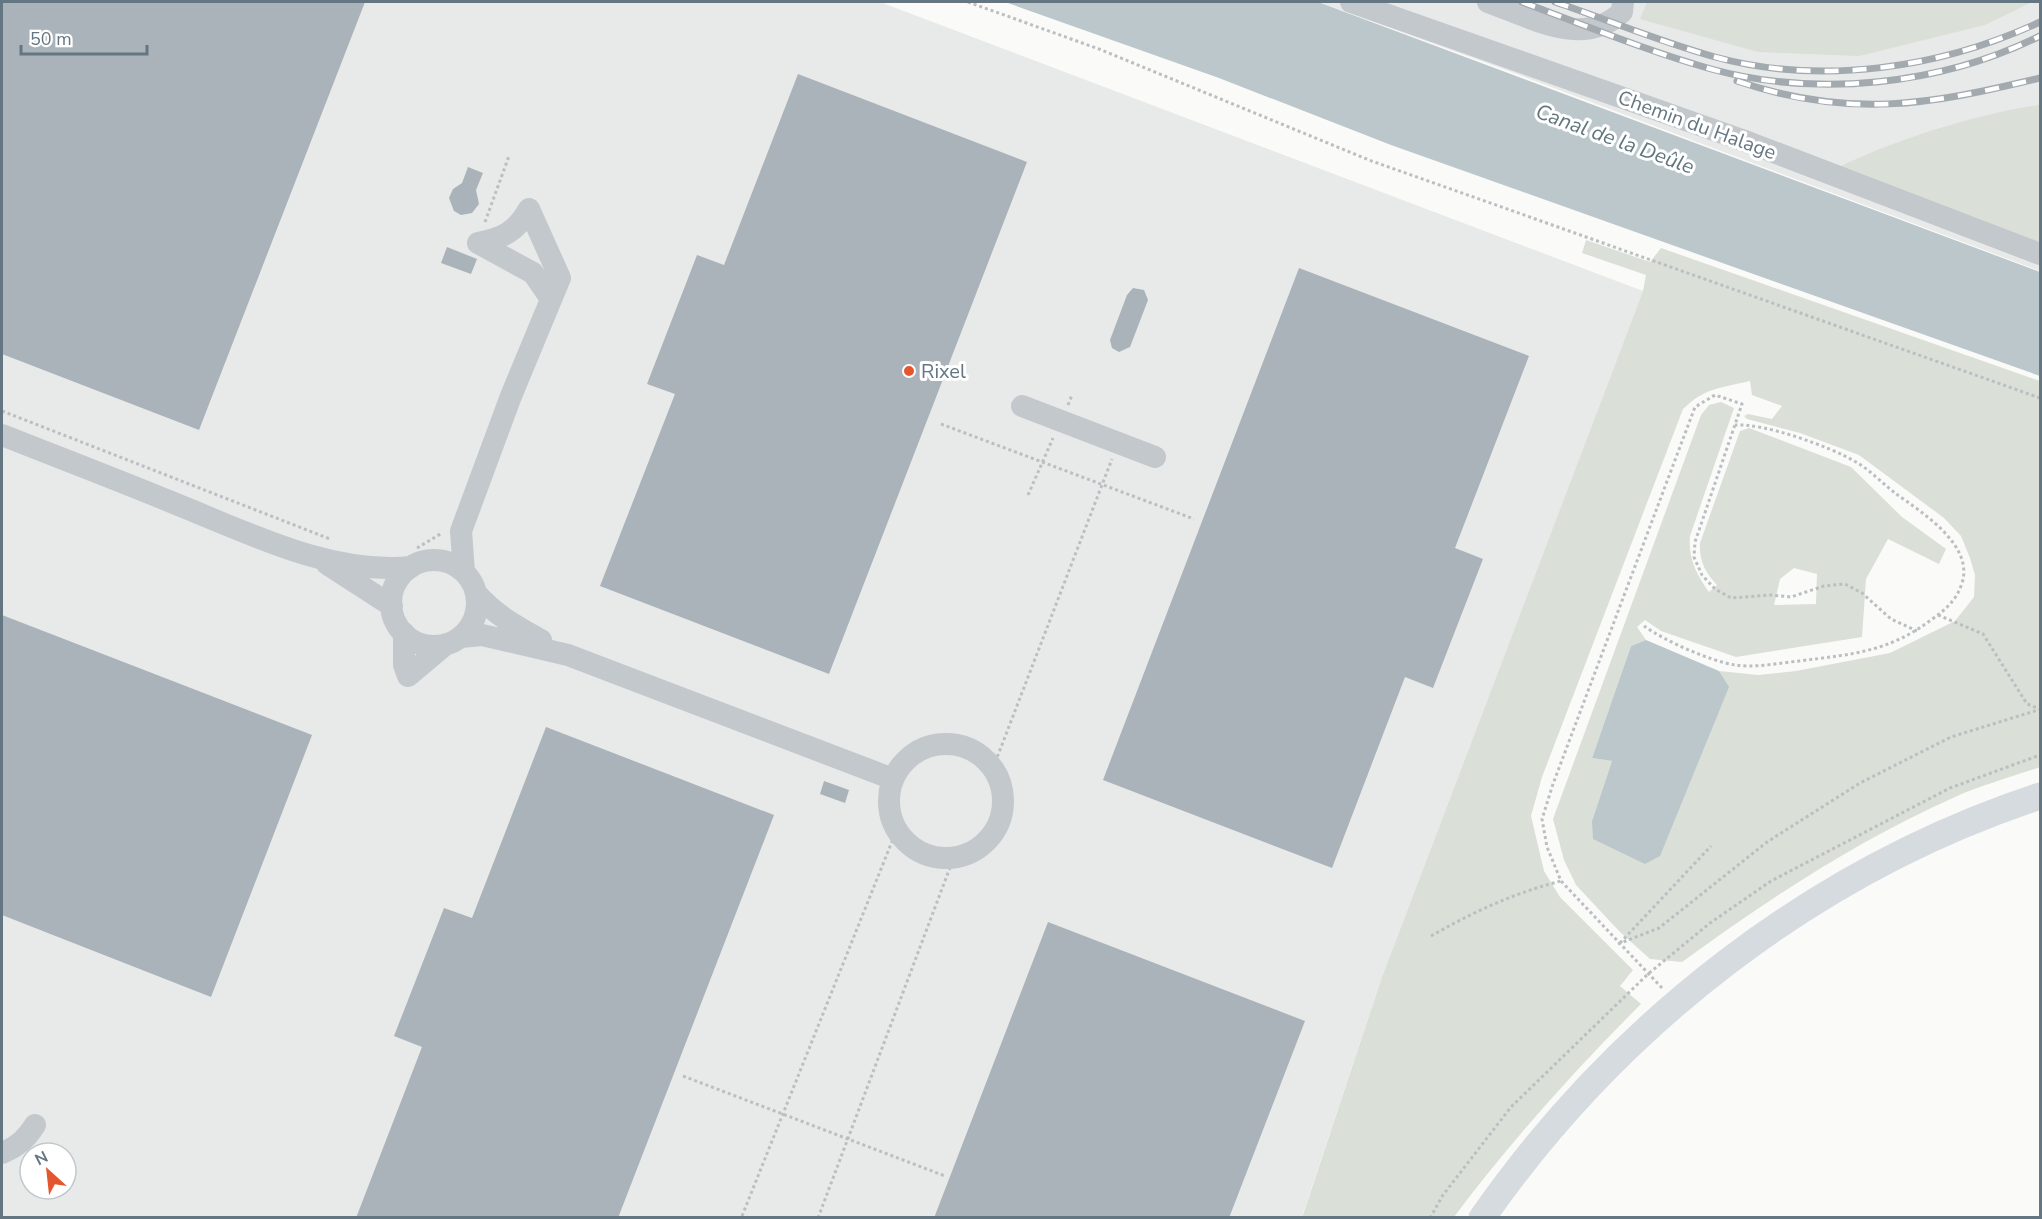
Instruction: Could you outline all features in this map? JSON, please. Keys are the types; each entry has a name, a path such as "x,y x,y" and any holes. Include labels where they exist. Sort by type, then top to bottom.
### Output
{"main road":[{"path":"1482,1218 1521,1161 1605,1070 1676,1002 1754,942 1848,883 1916,846 2040,796"}],"street":[{"name":"Chemin du Halage","path":"1351,2 1745,141 2040,254"},
{"path":"1488,2 1561,28 1582,30 1612,22 1622,12 1623,2"},
{"path":"478,243 504,238 520,225 529,209 560,278 511,396 462,531 465,572 476,593 491,610 509,623 568,655 893,779"},
{"path":"478,243 533,273 551,299"},
{"path":"1022,406 1155,457"},
{"path":"2,435 269,541 316,557 382,570 418,559 450,562 465,572"},
{"path":"462,531 418,559 397,581 392,606 398,625 404,633 420,643 482,635 568,655"},
{"path":"316,557 392,606"},
{"path":"404,633 404,665 408,676 471,626 476,615 476,593"},
{"path":"945,744 962,746 978,753 993,768 1001,785 1004,801 1000,820 992,835 975,850 954,857 941,858 926,854 911,846 897,829 890,809 893,779 910,756 930,746 945,744"},
{"path":"2,1153 13,1149 26,1139 35,1125"}],"path":[{"path":"968,2 1099,49 1369,160 2040,398"},
{"path":"478,243 508,156"},
{"path":"1676,1002 1618,944 1561,881 1547,847 1542,819 1553,784 1695,406 1715,394 1742,404 1695,542 1694,557 1702,575 1715,588 1731,598 1791,597 1824,586 1845,585 1862,593 1890,619 1917,631"},
{"path":"1028,495 1072,395"},
{"path":"2,411 338,542"},
{"path":"941,424 1194,519"},
{"path":"1644,626 1662,639 1735,665 1765,665 1847,655 1887,646 1917,631 1949,606 1962,585 1962,567 1956,548 1944,530 1855,462 1798,438 1749,424 1735,425"},
{"path":"993,768 1118,444"},
{"path":"418,559 429,543 442,533 462,531"},
{"path":"1938,615 1983,634 2027,704 2039,709"},
{"path":"1618,944 1659,928 1767,842 1860,783 1951,737 2039,709"},
{"path":"742,1216 897,829"},
{"path":"1618,944 1711,846"},
{"path":"818,1218 954,857"},
{"path":"1431,936 1475,911 1523,890 1561,881"},
{"path":"683,1077 945,1176"}],"shaded area":[{"path":"2,2 880,2 1643,291 1382,977 1302,1217 2,1218"},
{"path":"1318,2 2040,2 2040,271 1514,73"},
{"path":"1647,2 2032,2 1985,25 1859,56 1758,52 1640,19"},
{"path":"2040,105 2040,243 1839,167 1885,147 1938,129 1991,114"},
{"path":"1586,240 1650,262 1661,248 2040,381 2040,767 1965,793 1883,832 1814,872 1682,962 1650,959 1619,931 1576,885 1564,860 1553,819 1701,415 1709,405 1721,402 1734,408 1690,536 1690,552 1694,565 1709,592 1717,585 1704,566 1700,543 1740,431 1749,428 1851,467 1902,517 1946,549 1939,564 1888,539 1866,579 1862,637 1736,657 1661,631 1645,620 1637,627 1646,640 1631,646 1592,758 1612,761 1592,821 1728,687 1719,671 1758,675 1796,671 1890,653 1955,621 1974,597 1975,575 1961,536 1944,518 1859,455 1800,433 1747,419 1744,416 1748,414 1772,419 1782,406 1752,395 1750,381 1714,389 1699,396 1683,409 1542,777 1531,816 1544,871 1560,897 1633,970 1620,986 1641,1004 1544,1107 1454,1217 1302,1218 1382,977 1643,291 1646,275 1582,253","holes":["1794,568 1817,574 1816,604 1774,605 1780,579"]}],"water":[{"name":"Canal de la Deûle","path":"1005,2 1318,2 2040,272 2040,376 1391,145 1219,78"},
{"path":"1646,640 1719,671 1729,687 1660,856 1645,864 1593,839 1592,821 1612,761 1592,758 1631,646"}],"building":[{"path":"2,2 365,2 199,430 2,354"},
{"path":"798,74 1027,162 829,674 600,586 675,394 647,384 697,255 724,265"},
{"path":"468,167 483,173 476,190 479,204 472,213 461,215 454,211 449,198 453,189 462,183"},
{"path":"447,247 477,259 471,274 441,263"},
{"path":"1299,268 1529,356 1455,548 1483,559 1433,688 1405,677 1332,868 1103,780"},
{"path":"1133,288 1144,290 1148,300 1130,347 1119,352 1112,348 1110,340 1127,295"},
{"path":"2,615 312,735 211,997 2,915"},
{"path":"546,727 774,815 618,1218 356,1218 422,1047 394,1036 444,908 472,918"},
{"path":"824,781 849,790 845,803 820,794"},
{"path":"1048,922 1305,1021 1229,1218 934,1218"}],"railway":[{"path":"1522,2 1687,62 1752,78 1794,83 1879,82 1921,76 2002,53 2040,36"},
{"path":"1555,2 1715,57 1756,66 1797,70 1839,71 1880,68 1922,61 1963,51 2040,22"},
{"path":"1737,81 1778,93 1816,100 1853,104 1889,104 1962,95 2040,78"}],"place":[{"name":"Rixel","path":"909,371"}]}
